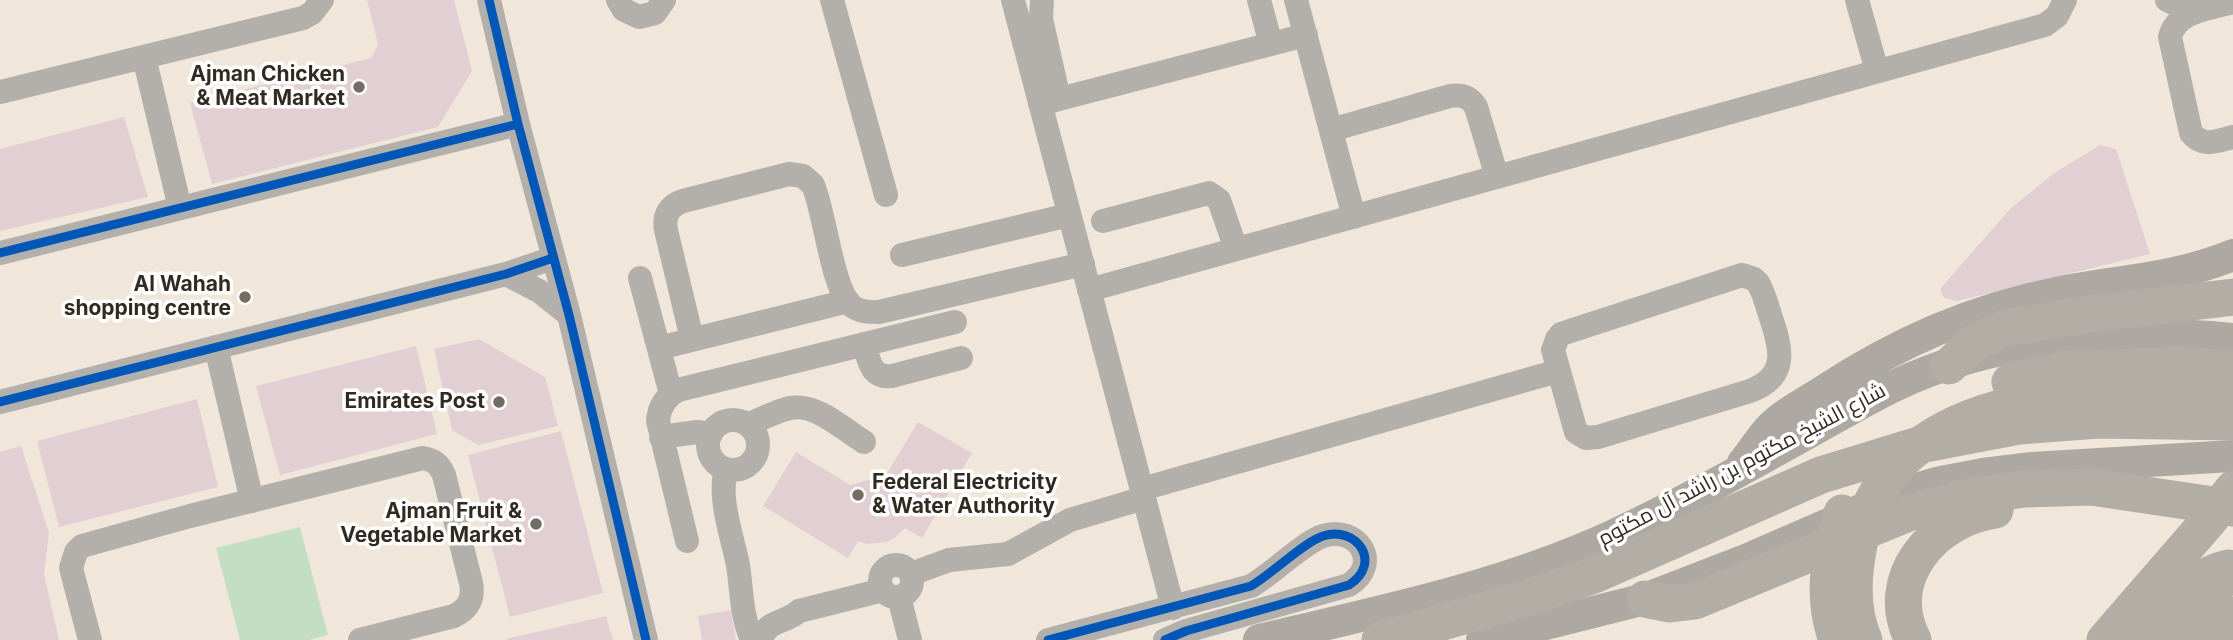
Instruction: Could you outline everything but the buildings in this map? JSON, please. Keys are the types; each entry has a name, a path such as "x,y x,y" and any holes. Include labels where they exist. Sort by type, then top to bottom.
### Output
{"highway":[{"path":"1949,366 1974,342 2005,328 2090,314 2233,297"},
{"path":"1837,640 1829,607 1827,577 1835,536 1843,509 1863,470 1891,437 1933,411 1963,397 2062,370 2182,365 2233,369"},
{"path":"1864,640 1856,613 1854,593 1856,563 1865,517 1881,488 1904,460 1935,435 1970,418 2008,406 2048,398 2124,391 2233,396"},
{"path":"1380,640 1594,575 1821,475 1919,445 2019,426 2098,420 2233,422"},
{"path":"1646,598 1670,604 1695,601 1911,512 1939,503 1996,492 2091,487 2233,508"},
{"path":"1913,640 1905,620 1903,589 1914,562 1931,540 1955,524 1990,511 2048,502 2091,487"},
{"path":"2105,640 2233,489"},
{"path":"2146,640 2196,583 2231,565"},
{"path":"2183,640 2231,565"},
{"path":"2217,640 2233,615"}],"main road":[{"path":"1734,474 1770,428 1890,349 1957,321 2026,300 2096,286 2165,277 2233,256"},
{"name":"شارع الشيخ مكتوم بن راشد آل مكتوم","path":"1259,640 1396,608 1544,564 1612,536 1734,474 1893,387 1949,366 2012,348 2091,337 2233,339"},
{"path":"1482,640 1646,598 1746,560 1891,497 1936,483 2032,468 2233,456"}],"street":[{"path":"0,92 303,18 318,7 322,0"},
{"path":"489,0 518,124 569,315 646,640"},
{"path":"618,0 624,10 639,17 655,13 664,0"},
{"path":"832,0 886,195"},
{"path":"1013,0 1050,101"},
{"path":"1042,0 1041,19 1050,101 1069,215 1173,608"},
{"path":"1259,0 1271,44"},
{"path":"1296,0 1354,216"},
{"path":"1857,0 1877,71"},
{"path":"1089,290 2045,25 2057,16 2064,0"},
{"path":"2167,0 2194,13"},
{"path":"2233,2 2178,20 2170,37 2191,133 2202,142 2208,143 2233,137"},
{"path":"1050,101 1306,35"},
{"path":"144,57 180,208"},
{"path":"1331,130 1450,96 1462,96 1476,107 1497,177"},
{"path":"0,253 518,124"},
{"path":"692,339 666,230 668,211 672,206 684,201 789,174 803,176 813,185 841,289 848,301 865,312 878,312 1083,264"},
{"path":"1103,221 1209,193 1219,200 1236,250"},
{"path":"902,255 1069,215"},
{"path":"0,402 506,274 553,258"},
{"path":"506,274 539,291 569,315"},
{"path":"1742,275 1754,279 1761,289 1780,343 1777,369 1766,383 1592,439 1576,432 1558,371 1554,344 1567,331 1742,275"},
{"path":"640,278 671,394"},
{"path":"659,348 848,301"},
{"path":"687,541 659,414 665,399 671,394 678,390 955,322"},
{"path":"864,344 872,370 881,376 892,376 961,358"},
{"path":"216,347 252,501"},
{"path":"910,640 891,594 880,577 888,567 901,565 911,574 949,560 1008,554 1070,520 1143,494 1558,371"},
{"path":"748,425 783,410 800,407 817,412 864,442"},
{"path":"732,420 748,425 758,439 755,456 743,468 726,468 712,458 709,442 711,433 724,422 732,420"},
{"path":"662,437 696,432 711,433"},
{"path":"90,640 71,568 76,552 89,542 423,458 436,463 441,468 471,583 471,599 462,612 454,616 360,640"},
{"path":"726,468 723,488 738,567 743,612 752,640"},
{"path":"1048,640 1251,586 1325,535 1335,534 1356,541 1365,556 1362,573 1349,585 1186,631 1165,640"},
{"path":"740,593 750,596 764,611 788,608 799,611 891,594"},
{"path":"761,640 767,627 790,618 799,611"}],"green space":[{"path":"300,527 328,635 309,640 240,640 216,548"}],"cycle path":[{"path":"489,0 518,124 569,315 646,640"},
{"path":"0,253 518,124"},
{"path":"0,402 506,274 553,258"},
{"path":"1048,640 1251,586 1323,536 1346,536 1362,548 1364,567 1349,585 1186,631 1165,640"}],"place":[{"name":"Ajman Chicken & Meat Market","path":"359,87"},
{"name":"Al Wahah shopping centre","path":"245,297"},
{"name":"Emirates Post","path":"499,402"},
{"name":"Federal Electricity & Water Authority","path":"858,495"},
{"name":"Ajman Fruit & Vegetable Market","path":"536,524"}]}
